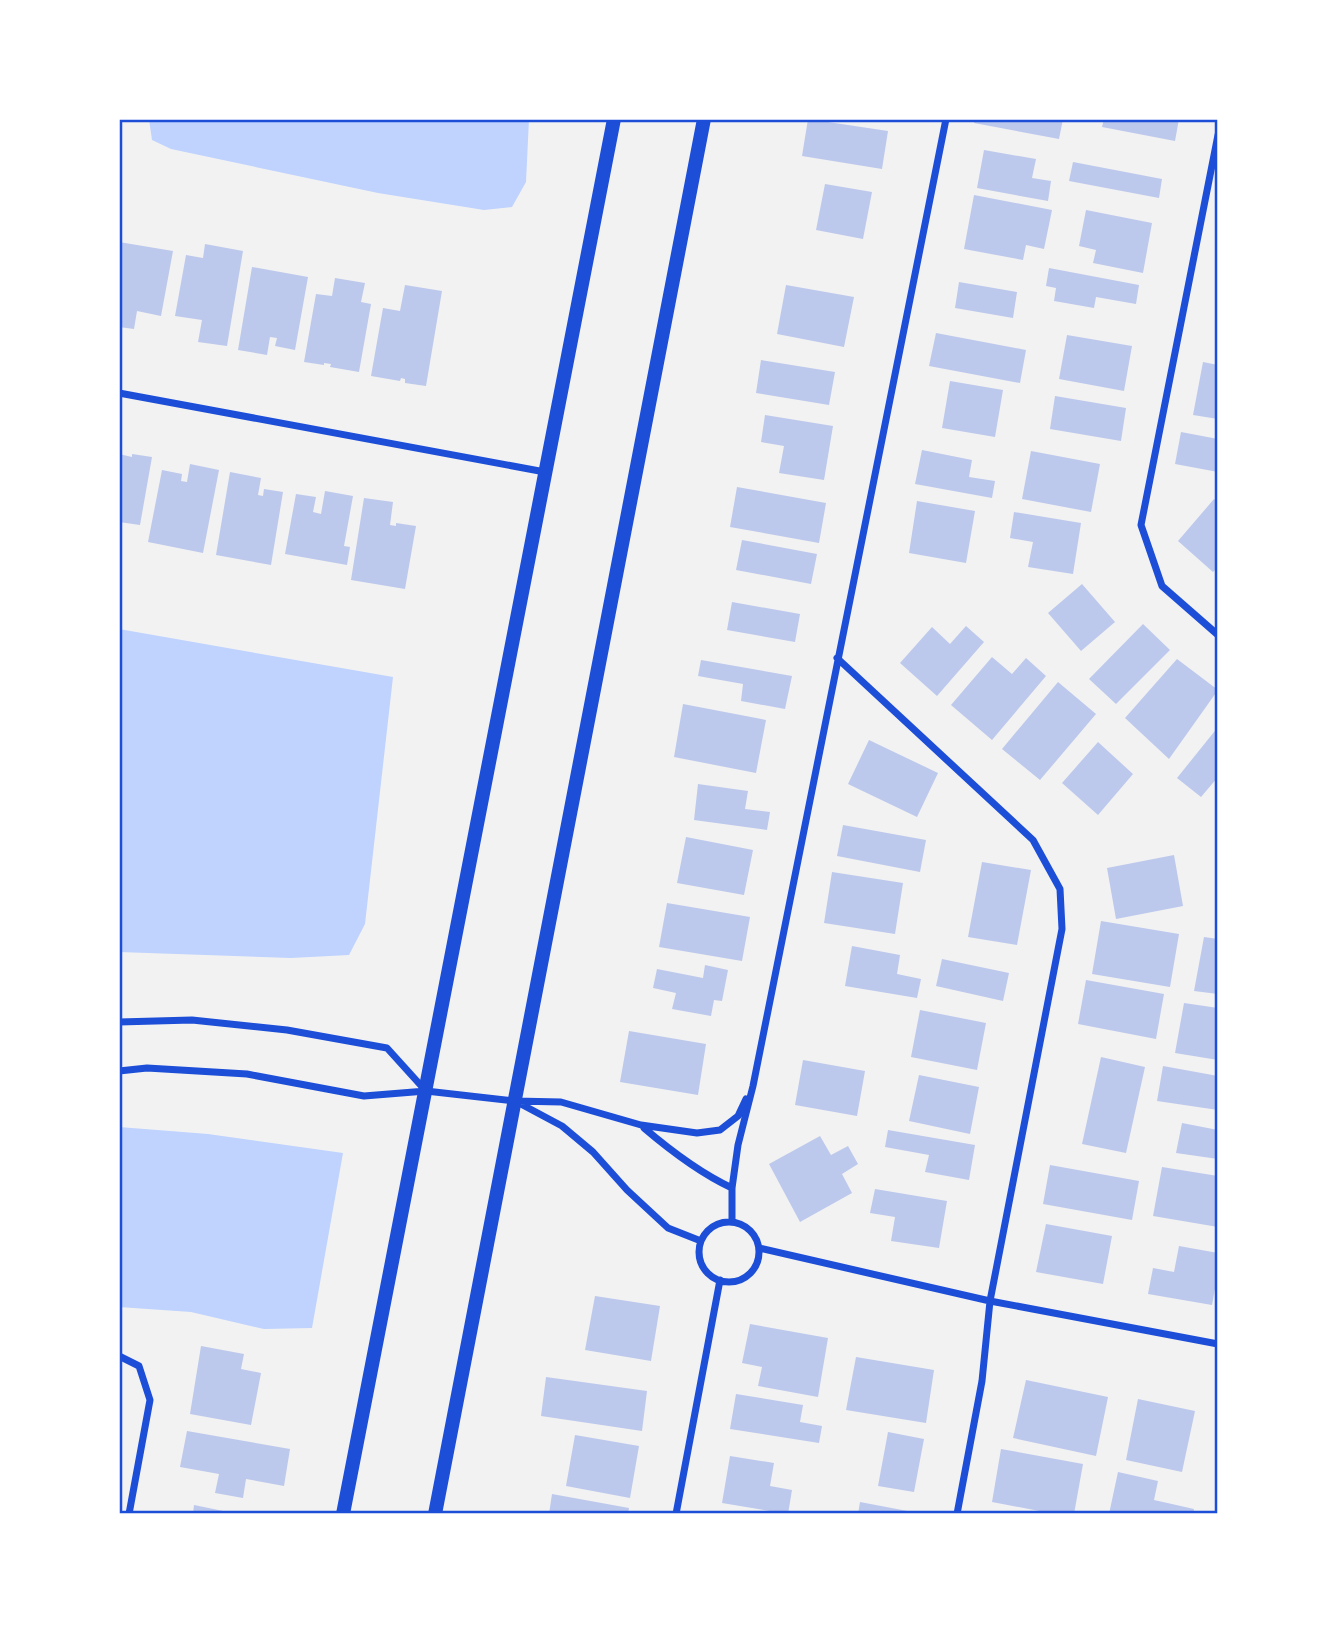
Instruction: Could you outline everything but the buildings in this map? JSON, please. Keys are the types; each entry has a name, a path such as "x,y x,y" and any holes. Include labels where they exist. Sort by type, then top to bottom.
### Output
{"main road":[{"path":"343,1514 614,119"},
{"path":"435,1514 704,119"}],"street":[{"path":"732,1222 732,1188 738,1145 753,1086 946,119"},
{"path":"1218,135 1141,524 1162,586 1218,635"},
{"path":"119,393 545,472"},
{"path":"837,658 1033,840 1060,889 1062,929 990,1301 982,1381 957,1514"},
{"path":"119,1022 192,1020 286,1030 387,1048 426,1091"},
{"path":"119,1071 147,1068 247,1074 365,1097 426,1091 515,1101 561,1102 641,1125 697,1133 720,1130 738,1116 753,1086"},
{"path":"515,1101 562,1126 593,1152 627,1191 668,1228 701,1241"},
{"path":"641,1125 672,1151 716,1181 732,1188"},
{"path":"732,1222 750,1230 756,1238 759,1258 748,1275 730,1282 711,1276 700,1260 699,1250 701,1241 713,1226 732,1222"},
{"path":"759,1248 990,1301 1218,1344"},
{"path":"676,1514 720,1280"},
{"path":"119,1356 139,1366 150,1400 129,1514"}],"water":[{"path":"149,119 529,119 526,182 512,207 484,210 378,193 171,149 152,140"},
{"path":"119,629 393,677 365,924 349,955 291,958 119,952"},
{"path":"119,1127 208,1134 343,1153 312,1328 264,1329 191,1312 119,1307"}]}
